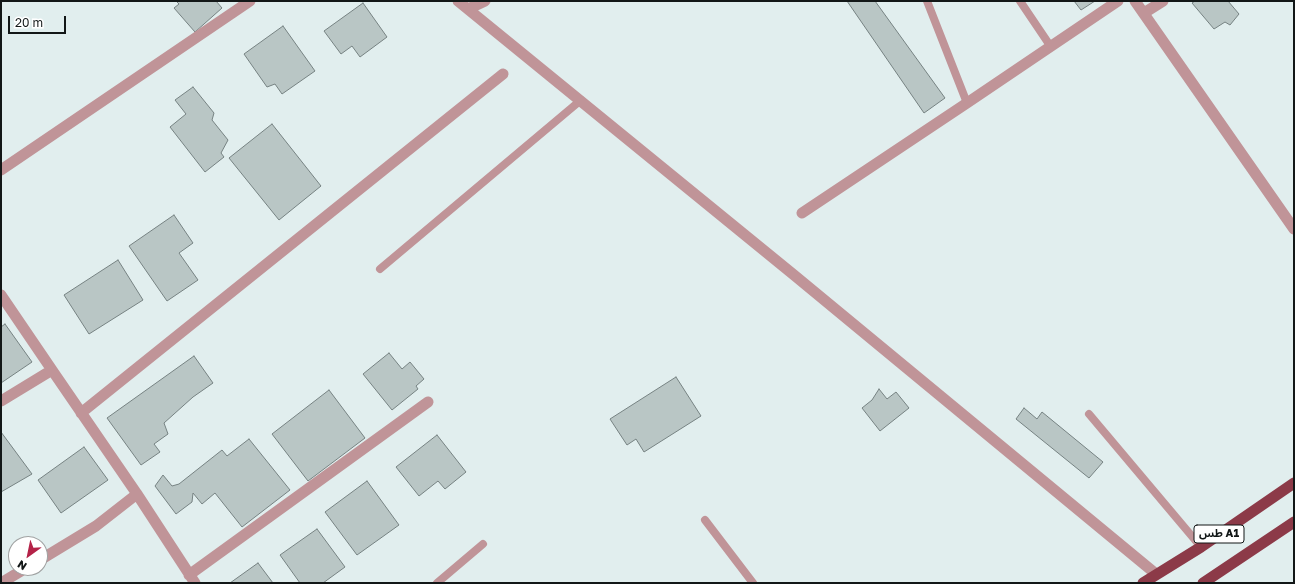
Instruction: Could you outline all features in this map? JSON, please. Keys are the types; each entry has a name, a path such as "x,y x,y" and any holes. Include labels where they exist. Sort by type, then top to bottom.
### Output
{"highway":[{"name":"طس A1","path":"1143,583 1201,547 1294,483"},
{"name":"طس A1","path":"1203,583 1294,522"}],"street":[{"path":"1,170 250,1"},
{"path":"458,1 581,100 1156,574"},
{"path":"468,9 485,1"},
{"path":"802,213 968,104 1118,1"},
{"path":"1135,1 1294,229"},
{"path":"1144,13 1163,1"},
{"path":"81,413 503,74"},
{"path":"1,295 137,494 192,579 428,402"},
{"path":"1,401 52,370"},
{"path":"48,555 96,526 137,494"},
{"path":"1,583 13,576"}],"lane":[{"path":"927,1 968,104"},
{"path":"1020,1 1050,47"},
{"path":"380,269 581,100"},
{"path":"1089,414 1201,547"},
{"path":"705,520 753,583"},
{"path":"437,583 482,544"}],"building":[{"path":"176,1 216,1 222,8 195,32 174,8 179,4"},
{"path":"847,1 875,1 945,98 924,113"},
{"path":"1074,1 1095,1 1081,10"},
{"path":"1195,1 1228,1 1239,14 1230,25 1225,22 1214,29 1192,3"},
{"path":"363,3 387,37 360,57 352,46 341,54 324,31"},
{"path":"283,26 315,71 282,94 275,84 267,87 244,54"},
{"path":"193,87 214,113 212,120 228,140 221,153 224,157 205,172 170,127 186,114 175,100"},
{"path":"272,124 321,186 279,220 229,158"},
{"path":"174,215 193,243 179,253 198,280 167,301 129,246"},
{"path":"118,260 143,300 89,334 64,295"},
{"path":"5,324 32,362 1,383 1,327"},
{"path":"389,353 402,369 410,362 424,379 416,386 418,389 392,410 363,374"},
{"path":"194,356 213,383 193,397 164,423 168,434 154,444 160,452 141,465 107,418"},
{"path":"676,377 701,416 644,452 636,439 627,445 610,419"},
{"path":"879,389 887,399 896,392 909,408 880,431 862,408 872,400"},
{"path":"329,390 365,438 308,481 272,434"},
{"path":"1024,408 1037,419 1042,412 1103,462 1089,478 1016,419"},
{"path":"1,432 32,474 1,492"},
{"path":"437,435 466,472 445,489 438,481 419,496 396,467"},
{"path":"249,439 290,490 242,527 215,493 202,504 193,493 192,502 176,514 155,486 163,475 172,486 179,484 222,450 227,456"},
{"path":"84,447 108,480 61,513 38,480"},
{"path":"367,481 399,525 357,555 325,512"},
{"path":"317,529 345,567 323,583 300,583 280,555"},
{"path":"258,563 273,583 230,583"}]}
